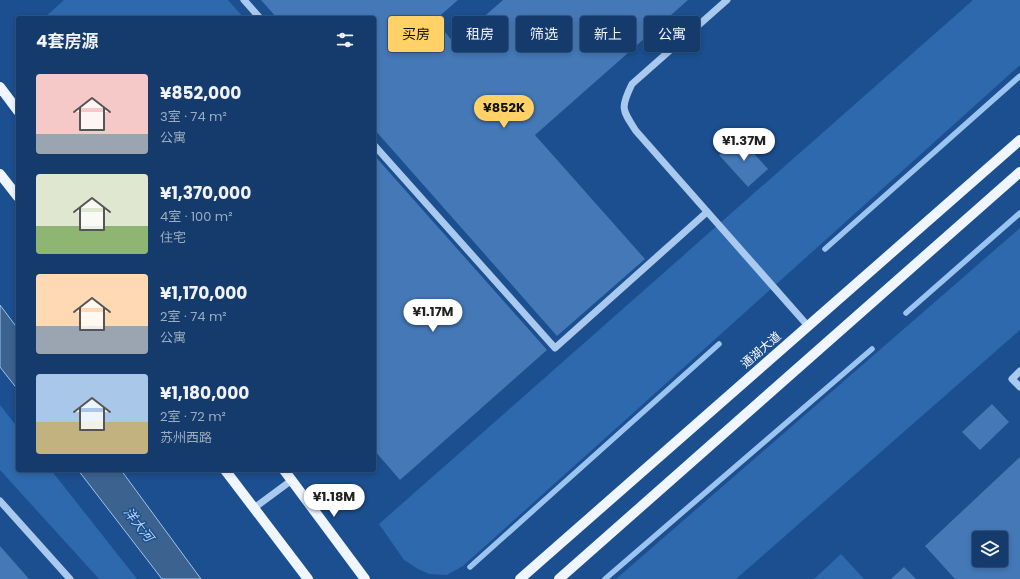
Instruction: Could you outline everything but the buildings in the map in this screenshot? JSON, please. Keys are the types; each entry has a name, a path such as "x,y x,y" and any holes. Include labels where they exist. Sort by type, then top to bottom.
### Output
{"main road":[{"path":"0,87 16,108"},
{"name":"通湖大道","path":"520,579 1020,140"},
{"path":"559,579 1020,172"},
{"path":"0,174 16,195"},
{"path":"227,472 308,579"},
{"path":"286,472 366,578"}],"street":[{"path":"244,0 258,16"},
{"path":"727,0 632,84 624,100 625,114 636,131 808,326"},
{"path":"376,147 555,348 707,212"},
{"path":"1020,371 1012,379 1020,387"},
{"path":"254,508 292,480"},
{"path":"0,502 70,579"},
{"path":"292,558 302,579"}],"shaded area":[{"path":"64,0 228,0 242,16 46,16"},
{"path":"973,0 1020,0 1020,65 463,566 447,575 429,574 404,560 379,524"},
{"path":"1020,228 1020,330 736,579 616,579"},
{"path":"0,405 16,425 16,472 53,472 137,579 99,579 0,470"},
{"path":"841,554 864,579 814,579"}],"water":[{"path":"0,305 16,326 16,387 0,367"},
{"name":"洋大河","path":"80,472 122,472 201,579 162,579"}],"waterway":[{"path":"825,249 1020,76"},
{"path":"906,313 1020,213"},
{"path":"470,567 719,344"},
{"path":"605,579 872,349"}]}
